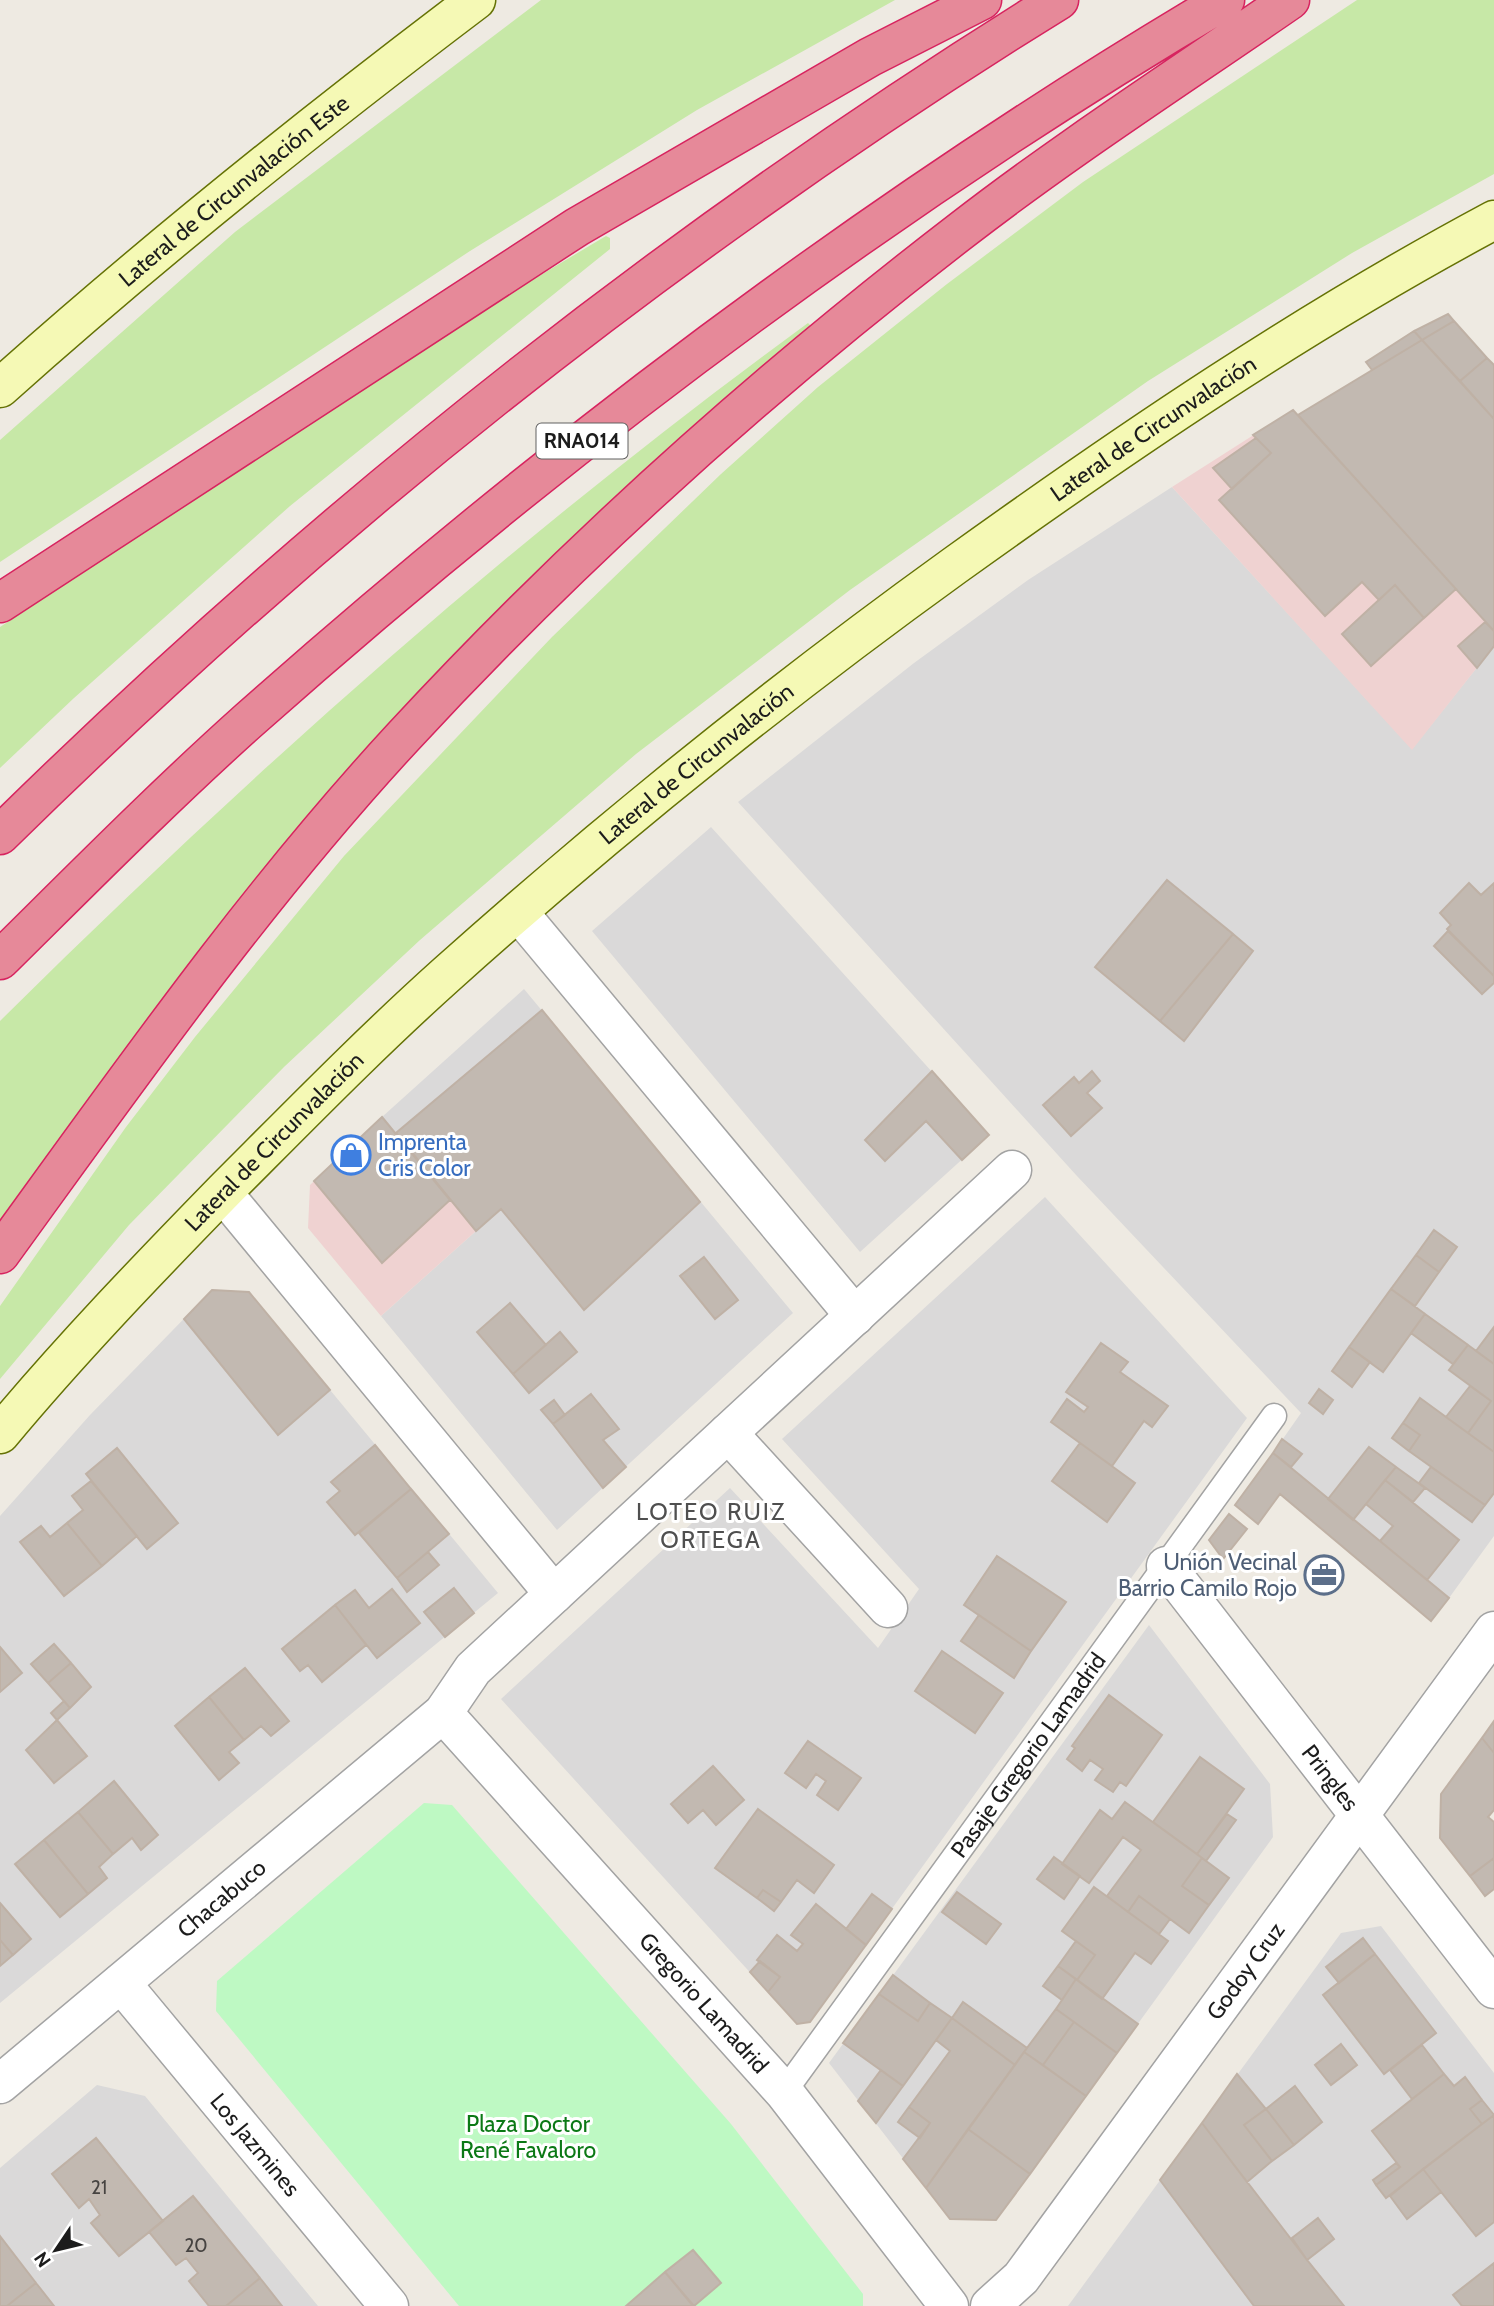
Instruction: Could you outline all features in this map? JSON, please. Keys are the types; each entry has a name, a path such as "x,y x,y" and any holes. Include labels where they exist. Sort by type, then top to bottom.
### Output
{"highway":[{"path":"0,603 577,227 870,57 982,0"},
{"path":"0,835 265,589 419,456 531,367 741,211 873,119 1059,0"},
{"name":"RNA014","path":"0,960 246,722 514,494 695,355 932,188 1061,100 1225,0"},
{"path":"0,1254 177,1009 336,814 403,737 583,556 801,360 962,230 1098,129 1290,0"}],"street":[{"name":"Lateral de Circunvalación Este","path":"0,388 179,232 296,136 476,0"},
{"name":"Lateral de Circunvalación","path":"0,1434 107,1312 223,1193 446,974 609,833 872,625 1158,422 1360,293 1494,220"},
{"path":"519,913 855,1316"},
{"name":"Chacabuco","path":"0,2084 443,1713 473,1669 1012,1170"},
{"path":"223,1193 554,1594"},
{"path":"728,1433 888,1608"},
{"name":"Pringles","path":"1166,1566 1494,1989"},
{"name":"Godoy Cruz","path":"990,2306 1021,2278 1494,1631"},
{"name":"Gregorio Lamadrid","path":"443,1713 784,2092 949,2306"},
{"name":"Los Jazmines","path":"121,1983 389,2306"}],"lane":[{"name":"Pasaje Gregorio Lamadrid","path":"784,2092 1274,1416"}],"shaded area":[{"path":"1293,410 1494,631 1494,646 1412,750 1172,487"},
{"path":"1172,487 1412,749 1494,646 1494,1536 1449,1598 1273,1453 1301,1413 1077,1176 738,802 914,663 1028,580"},
{"path":"711,827 989,1135 860,1252 592,931"},
{"path":"524,989 793,1313 557,1530 381,1316 476,1231 382,1117"},
{"path":"382,1117 476,1231 381,1316 308,1228 310,1185"},
{"path":"1045,1197 1247,1418 810,2022 797,2024 501,1699 730,1488 878,1648 919,1589 782,1439"},
{"path":"212,1290 249,1292 498,1593 0,2003 0,1516 90,1415"},
{"path":"1149,1625 1270,1784 1273,1837 996,2220 950,2219 829,2063"},
{"path":"1381,1926 1494,2073 1494,2306 1068,2306 1341,1933"},
{"path":"97,2085 145,2096 318,2306 0,2306 0,2168"}],"green space":[{"path":"541,0 895,0 697,110 470,251 0,562 0,440 235,232"},
{"path":"1357,0 1494,0 1494,174 1352,253 1148,381 850,590 636,754 420,940 284,1067 129,1225 0,1379 0,1306 126,1127 195,1037 344,856 552,637 721,474 818,387 947,284 1083,182"},
{"path":"606,236 610,238 610,249 290,506 74,698 0,768 0,627 477,313"},
{"path":"808,323 812,327 202,948 80,1111 0,1226 0,1021 192,836 391,657 596,485"},
{"name":"Plaza Doctor René Favaloro","path":"424,1803 452,1805 731,2124 863,2294 863,2306 459,2306 216,2011 217,1981"}],"building":[{"path":"1448,314 1454,321 1422,340 1414,331"},
{"path":"1454,321 1487,358 1460,381 1422,340"},
{"path":"1414,331 1422,340 1372,370 1366,362"},
{"path":"1422,340 1494,419 1494,631 1298,415"},
{"path":"1487,358 1494,365 1494,419 1460,381"},
{"path":"1293,410 1456,589 1424,618 1395,585 1379,600 1362,582 1325,616 1219,500 1271,453 1253,435"},
{"path":"1256,438 1271,453 1232,489 1213,468"},
{"path":"1395,585 1424,618 1371,666 1342,634"},
{"path":"1485,622 1494,631 1494,646 1477,668 1458,646"},
{"path":"1167,880 1233,934 1160,1021 1095,967"},
{"path":"1469,883 1481,895 1494,883 1494,976 1447,929 1451,925 1440,913"},
{"path":"1448,931 1494,976 1494,983 1482,994 1434,946"},
{"path":"1233,934 1253,951 1184,1041 1160,1021"},
{"path":"542,1010 700,1202 584,1310 501,1209 476,1231 396,1133"},
{"path":"932,1071 989,1135 962,1160 926,1121 885,1161 865,1140"},
{"path":"1092,1071 1100,1081 1087,1093 1102,1108 1071,1136 1043,1105 1074,1077 1079,1083"},
{"path":"382,1117 450,1200 382,1263 314,1181"},
{"path":"1434,1230 1457,1247 1439,1272 1416,1255"},
{"path":"1416,1255 1439,1272 1415,1306 1391,1289"},
{"path":"704,1257 738,1300 715,1319 680,1276"},
{"path":"1391,1289 1425,1314 1383,1372 1349,1347"},
{"path":"212,1290 249,1292 330,1390 278,1435 184,1319"},
{"path":"510,1303 546,1345 513,1374 477,1332"},
{"path":"1425,1314 1468,1345 1453,1364 1411,1333"},
{"path":"1494,1327 1494,1364 1476,1351"},
{"path":"560,1332 577,1352 529,1393 513,1374"},
{"path":"1101,1343 1128,1362 1120,1372 1168,1406 1152,1427 1144,1421 1112,1466 1051,1422 1067,1399 1084,1412 1088,1407 1066,1392"},
{"path":"1468,1345 1494,1364 1494,1452 1468,1433 1491,1401 1449,1370"},
{"path":"1349,1347 1370,1362 1352,1387 1332,1371"},
{"path":"1470,1386 1491,1401 1468,1433 1446,1417"},
{"path":"1319,1389 1333,1400 1323,1414 1309,1403"},
{"path":"591,1394 619,1429 603,1440 626,1467 603,1488 553,1424"},
{"path":"1420,1398 1494,1452 1494,1493 1485,1505 1409,1451 1420,1435 1403,1423"},
{"path":"554,1400 565,1415 553,1424 541,1410"},
{"path":"1403,1423 1420,1435 1409,1451 1392,1438"},
{"path":"1282,1439 1302,1454 1291,1467 1273,1453"},
{"path":"1080,1443 1135,1483 1107,1522 1052,1481"},
{"path":"375,1445 411,1489 355,1535 327,1502 340,1491 331,1482"},
{"path":"1369,1447 1396,1467 1353,1520 1328,1499"},
{"path":"117,1448 178,1523 147,1549 86,1474"},
{"path":"1273,1453 1449,1598 1431,1621 1280,1494 1258,1524 1235,1505"},
{"path":"1396,1467 1425,1488 1413,1502 1385,1480"},
{"path":"1431,1467 1485,1505 1472,1522 1419,1483"},
{"path":"1385,1480 1459,1540 1427,1580 1380,1541 1393,1526 1366,1504"},
{"path":"91,1481 137,1536 102,1566 67,1523 83,1510 72,1496"},
{"path":"411,1489 449,1534 397,1578 359,1533"},
{"path":"1229,1514 1247,1529 1223,1559 1209,1540"},
{"path":"67,1523 102,1566 64,1596 20,1542 41,1526 50,1537"},
{"path":"428,1552 439,1565 407,1592 397,1578"},
{"path":"997,1556 1066,1602 1031,1651 964,1605"},
{"path":"454,1588 474,1613 445,1637 424,1612"},
{"path":"392,1589 420,1623 377,1658 335,1605 355,1590 369,1608"},
{"path":"335,1605 366,1645 322,1682 308,1665 300,1671 282,1649"},
{"path":"979,1615 1031,1651 1014,1678 961,1641"},
{"path":"54,1644 71,1663 48,1683 31,1664"},
{"path":"0,1647 22,1673 0,1692"},
{"path":"942,1651 1003,1693 975,1733 915,1691"},
{"path":"71,1663 91,1687 70,1708 48,1683"},
{"path":"245,1668 289,1721 271,1736 261,1726 244,1740 209,1697"},
{"path":"1109,1695 1162,1735 1126,1786 1120,1782 1113,1792 1095,1780 1103,1769 1090,1760 1082,1771 1067,1759 1075,1748 1072,1746"},
{"path":"209,1697 244,1740 229,1752 239,1763 219,1780 175,1726"},
{"path":"64,1701 70,1708 57,1720 51,1713"},
{"path":"57,1720 87,1756 54,1783 26,1750"},
{"path":"1494,1721 1494,1753 1482,1738"},
{"path":"1482,1738 1494,1753 1494,1810 1488,1817 1494,1822 1494,1858 1470,1876 1440,1838 1441,1794"},
{"path":"808,1741 861,1778 838,1810 817,1795 826,1781 816,1774 806,1788 785,1773"},
{"path":"1200,1757 1244,1789 1197,1854 1153,1822"},
{"path":"713,1766 744,1800 716,1825 703,1810 688,1823 671,1804"},
{"path":"114,1781 158,1835 141,1850 132,1838 113,1854 78,1812"},
{"path":"1125,1802 1202,1858 1182,1886 1209,1905 1189,1933 1139,1896 1128,1912 1107,1896 1141,1850 1123,1837 1089,1883 1062,1864 1100,1810 1112,1819"},
{"path":"758,1809 834,1865 814,1893 797,1880 781,1902 763,1890 757,1898 715,1868"},
{"path":"78,1812 113,1854 99,1867 107,1878 88,1894 44,1840"},
{"path":"1227,1814 1236,1820 1206,1861 1197,1854"},
{"path":"44,1840 88,1894 60,1917 15,1864"},
{"path":"1054,1857 1080,1876 1064,1899 1037,1879"},
{"path":"1202,1858 1229,1878 1209,1905 1182,1886"},
{"path":"1494,1858 1494,1889 1485,1896 1470,1876"},
{"path":"1094,1887 1168,1941 1151,1964 1135,1953 1102,1999 1077,1980 1095,1955 1062,1931"},
{"path":"763,1890 781,1902 774,1911 757,1898"},
{"path":"957,1892 1001,1924 986,1944 942,1912"},
{"path":"872,1894 892,1909 866,1945 846,1929"},
{"path":"1139,1896 1170,1919 1159,1934 1128,1912"},
{"path":"0,1903 31,1939 13,1955 0,1940"},
{"path":"816,1904 866,1945 810,2022 797,2024 768,1992 780,1977 757,1960 777,1935 797,1951 803,1944 791,1935"},
{"path":"1363,1938 1375,1954 1339,1983 1326,1967"},
{"path":"0,1940 13,1955 0,1966"},
{"path":"1076,1941 1095,1955 1077,1980 1058,1966"},
{"path":"1375,1954 1436,2033 1384,2074 1323,1995"},
{"path":"760,1961 780,1977 768,1992 750,1972"},
{"path":"1058,1966 1076,1979 1062,2000 1043,1986"},
{"path":"893,1975 930,2003 918,2021 879,1994"},
{"path":"1076,1979 1138,2024 1117,2053 1056,2009"},
{"path":"879,1994 918,2021 930,2003 952,2018 903,2086 843,2043"},
{"path":"963,2002 1027,2048 1015,2065 952,2018"},
{"path":"1056,2009 1074,2022 1043,2065 1024,2052"},
{"path":"952,2018 1015,2065 926,2188 903,2159 930,2123 909,2107 950,2051 936,2040"},
{"path":"1074,2022 1117,2053 1086,2096 1043,2065"},
{"path":"1341,2044 1357,2065 1331,2085 1315,2065"},
{"path":"1422,2045 1444,2074 1412,2099 1390,2070"},
{"path":"1024,2052 1086,2096 1030,2174 968,2129"},
{"path":"881,2070 903,2086 876,2123 858,2101"},
{"path":"1237,2074 1266,2109 1244,2125 1272,2161 1247,2182 1202,2123"},
{"path":"1444,2074 1454,2086 1465,2077 1482,2100 1470,2109 1482,2124 1386,2198 1376,2185 1400,2167 1372,2131"},
{"path":"1295,2086 1322,2122 1294,2145 1266,2109"},
{"path":"1482,2100 1494,2115 1482,2124 1470,2109"},
{"path":"909,2107 930,2123 920,2138 898,2122"},
{"path":"1266,2109 1294,2145 1272,2161 1244,2125"},
{"path":"1494,2115 1494,2222 1476,2236 1423,2169"},
{"path":"1202,2123 1344,2306 1254,2306 1160,2180"},
{"path":"968,2129 1030,2174 996,2220 950,2219 926,2188"},
{"path":"96,2138 163,2221 119,2256 91,2223 100,2215 89,2199 79,2208 52,2174"},
{"path":"1396,2163 1400,2167 1376,2185 1373,2180"},
{"path":"1423,2169 1441,2192 1407,2219 1390,2196"},
{"path":"193,2196 260,2278 226,2306 209,2306 189,2281 198,2273 186,2258 176,2265 149,2232"},
{"path":"1318,2218 1334,2239 1307,2260 1292,2238"},
{"path":"0,2236 36,2283 7,2306 0,2306"},
{"path":"693,2250 721,2283 694,2306 665,2272"},
{"path":"1494,2263 1494,2306 1462,2306 1453,2295"},
{"path":"665,2272 693,2306 626,2306"},
{"path":"260,2278 282,2306 226,2306"},
{"path":"36,2283 54,2306 7,2306"}],"place":[{"name":"Imprenta Cris Color","path":"351,1155"},
{"name":"Unión Vecinal Barrio Camilo Rojo","path":"1324,1575"}],"district":[{"name":"LOTEO RUIZ ORTEGA","path":"711,1526"}]}
